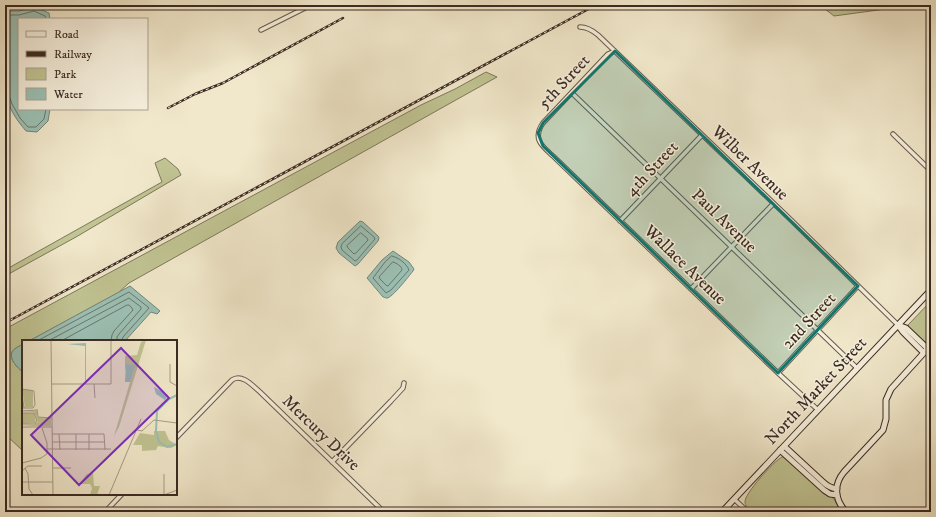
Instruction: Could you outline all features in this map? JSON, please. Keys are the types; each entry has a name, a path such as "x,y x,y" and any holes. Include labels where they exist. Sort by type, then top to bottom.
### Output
{"street":[{"path":"260,30 311,5"},
{"name":"Wilber Avenue","path":"580,27 585,27 593,31 615,51 898,325"},
{"name":"5th Street","path":"538,136 539,130 543,123 608,54 615,51"},
{"name":"Paul Avenue","path":"572,92 857,368"},
{"path":"893,134 931,171"},
{"name":"4th Street","path":"620,220 702,135"},
{"name":"Wallace Avenue","path":"538,136 543,146 818,410"},
{"path":"691,289 773,204"},
{"name":"2nd Street","path":"778,373 858,286"},
{"name":"North Market Street","path":"722,512 931,290"},
{"path":"846,512 838,500 838,481 882,430 886,419 886,400 891,389 928,349 903,332 898,325"},
{"name":"Mercury Drive","path":"177,437 232,380 237,378 244,379 384,512"},
{"path":"332,462 403,388 404,383"},
{"path":"782,448 827,486 837,489"},
{"path":"782,448 821,487 830,494 837,495"},
{"path":"105,512 121,495"},
{"path":"734,499 748,512"}],"highlighted area":[{"path":"615,51 858,286 778,373 543,146 538,133 543,123"}],"green space":[{"path":"820,5 915,5 834,16"},
{"path":"486,72 497,77 129,283 118,293 31,340 22,340 22,345 14,349 11,355 14,364 22,371 22,450 5,434 5,329 421,105"},
{"path":"165,158 178,169 181,175 76,237 5,276 5,270 162,182 155,163"},
{"path":"931,301 931,339 924,342 909,328 908,325"},
{"path":"782,457 784,457 833,498 843,512 752,512 747,507 745,502 749,492 760,478"}],"water":[{"path":"35,7 49,13 50,18 18,18 18,110 50,110 48,121 37,132 26,131 11,109 5,93 5,11 19,11"},
{"path":"360,221 363,222 379,238 355,266 339,253 336,248 338,242"},
{"path":"393,251 409,262 414,269 396,291 386,298 383,297 367,278 382,260"},
{"path":"130,286 160,311 157,314 151,312 126,340 31,340"},
{"path":"22,345 22,371 14,364 11,355 14,349"}],"railway":[{"path":"5,323 596,5"},
{"path":"168,108 195,94 223,83 343,18"}]}
